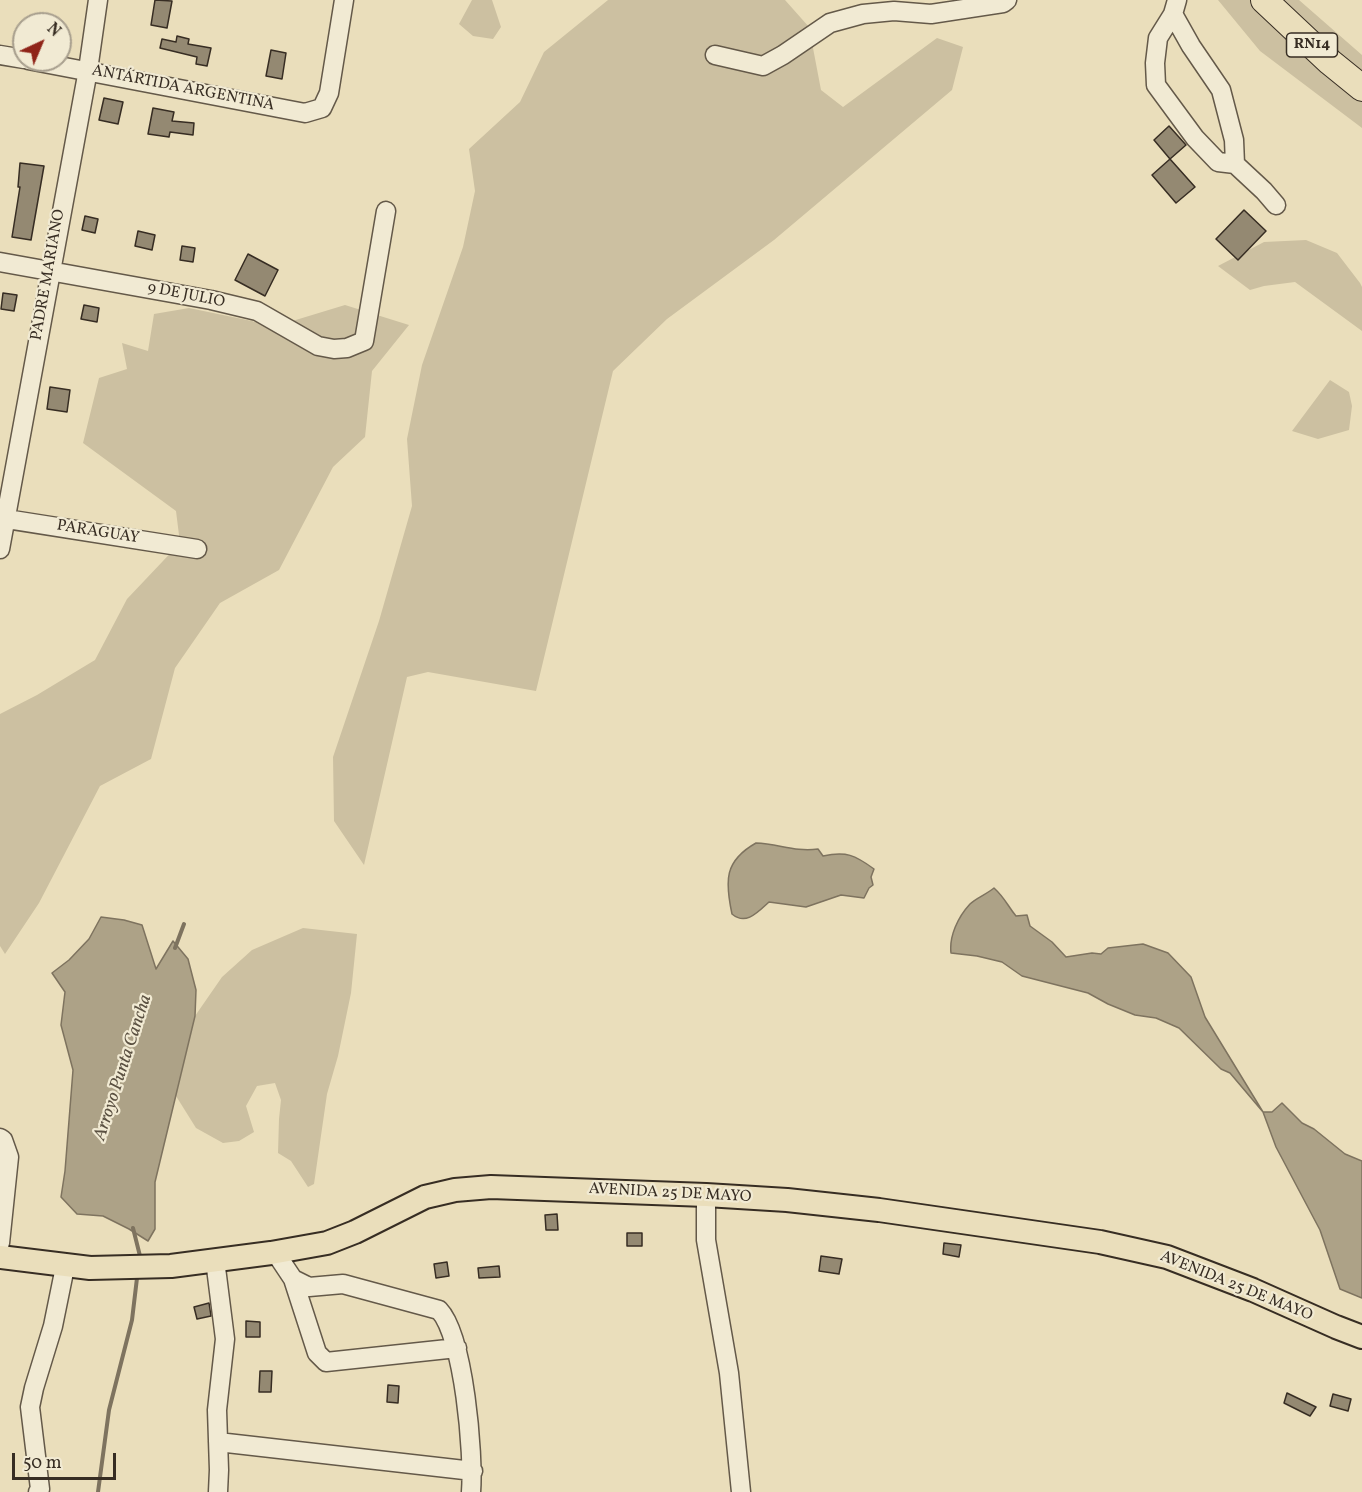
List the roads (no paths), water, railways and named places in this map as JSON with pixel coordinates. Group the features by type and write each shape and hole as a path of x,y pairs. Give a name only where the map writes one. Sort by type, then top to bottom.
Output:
{"highway":[{"name":"RN14","path":"1264,0 1330,62 1362,88"}],"main road":[{"name":"AVENIDA 25 DE MAYO","path":"0,1257 65,1267 90,1268 171,1266 275,1252 327,1243 355,1232 425,1197 455,1190 491,1187 706,1195 787,1200 879,1210 1100,1242 1167,1257 1362,1336"}],"street":[{"name":"PADRE MARIANO","path":"0,549 3,518 88,70 98,0"},
{"name":"ANTÁRTIDA ARGENTINA","path":"72,67 305,113 322,108 329,93 344,0"},
{"path":"715,55 763,66 830,23 863,14 894,11 931,14 1003,3 1007,0"},
{"path":"1175,7 1158,38 1155,63 1156,85 1195,138 1218,162 1235,164 1264,191 1276,206"},
{"path":"1175,7 1191,46 1221,90 1234,140 1235,164"},
{"name":"9 DE JULIO","path":"0,262 211,300 257,311 318,346 334,349 347,348 363,341 386,211"},
{"name":"PARAGUAY","path":"3,518 197,549"},
{"path":"0,1138 3,1140 9,1157 0,1243"},
{"path":"706,1195 706,1240 729,1373 741,1492"},
{"path":"275,1252 293,1279 317,1353 326,1362 457,1348"},
{"path":"215,1260 225,1339 217,1410 218,1492"},
{"path":"38,1492 40,1489 30,1407 53,1326 65,1267"},
{"path":"293,1279 309,1287 343,1284 440,1310 447,1318 460,1360 473,1471 471,1492"},
{"path":"218,1442 473,1471"}],"water":[{"path":"756,843 818,849 823,856 850,855 874,869 871,877 873,885 864,898 841,895 806,907 769,902 752,916 742,919 732,914 728,892 729,873 738,857"},
{"path":"994,888 1016,916 1027,915 1030,926 1052,942 1066,957 1101,954 1108,948 1143,944 1168,953 1191,977 1205,1017 1263,1112 1230,1073 1221,1069 1179,1028 1156,1018 1135,1015 1088,993 1022,976 1002,962 951,953 953,933 962,915 972,902"},
{"path":"101,917 142,925 156,969 173,941 188,959 196,990 195,1016 155,1182 155,1229 148,1241 103,1216 77,1214 61,1197 73,1070 61,1025 65,992 52,973 69,960 89,939"},
{"path":"1282,1103 1302,1123 1314,1129 1345,1154 1362,1161 1362,1298 1340,1289 1320,1230 1276,1147 1263,1112 1272,1112"}],"waterway":[{"name":"Arroyo Punta Cancha","path":"175,948 184,924"},
{"name":"Arroyo Punta Cancha","path":"133,1228 140,1256"},
{"name":"Arroyo Punta Cancha","path":"98,1492 109,1410 132,1320 137,1278"}]}
